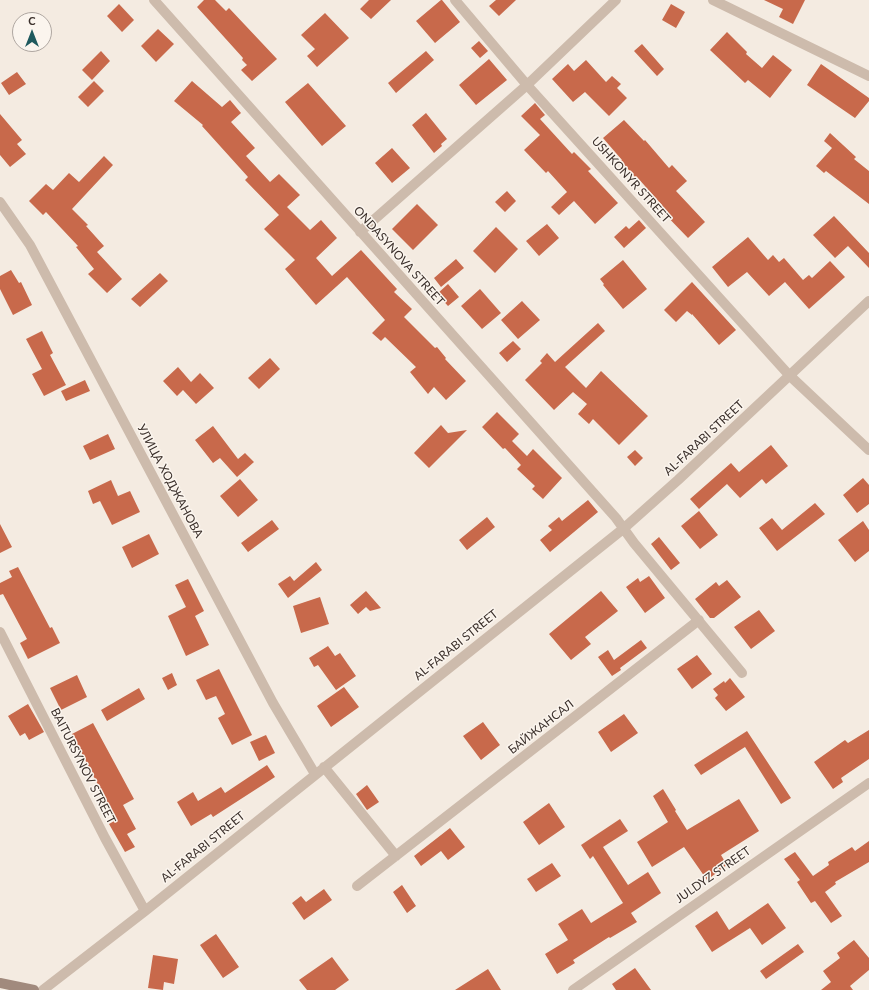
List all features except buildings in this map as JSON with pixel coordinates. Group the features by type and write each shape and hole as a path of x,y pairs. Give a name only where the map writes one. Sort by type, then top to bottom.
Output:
{"main road":[{"path":"0,983 34,990"}],"street":[{"name":"ONDASYNOVA STREET","path":"154,0 605,506 623,529"},
{"name":"USHKONYR STREET","path":"455,0 527,84 789,375 869,450"},
{"path":"360,232 527,84 616,0"},
{"path":"713,0 869,76"},
{"name":"УЛИЦА ХОДЖАНОВА","path":"0,202 30,245 270,696 315,774"},
{"name":"AL-FARABI STREET","path":"43,990 145,911 324,766 623,529 678,480 869,301"},
{"path":"623,529 742,673"},
{"name":"БАЙЖАНСАЛ","path":"357,886 698,620"},
{"name":"BAITURSYNOV STREET","path":"0,632 105,838 145,911"},
{"path":"324,766 396,856"},
{"name":"JULDYZ STREET","path":"573,990 869,783"}]}
